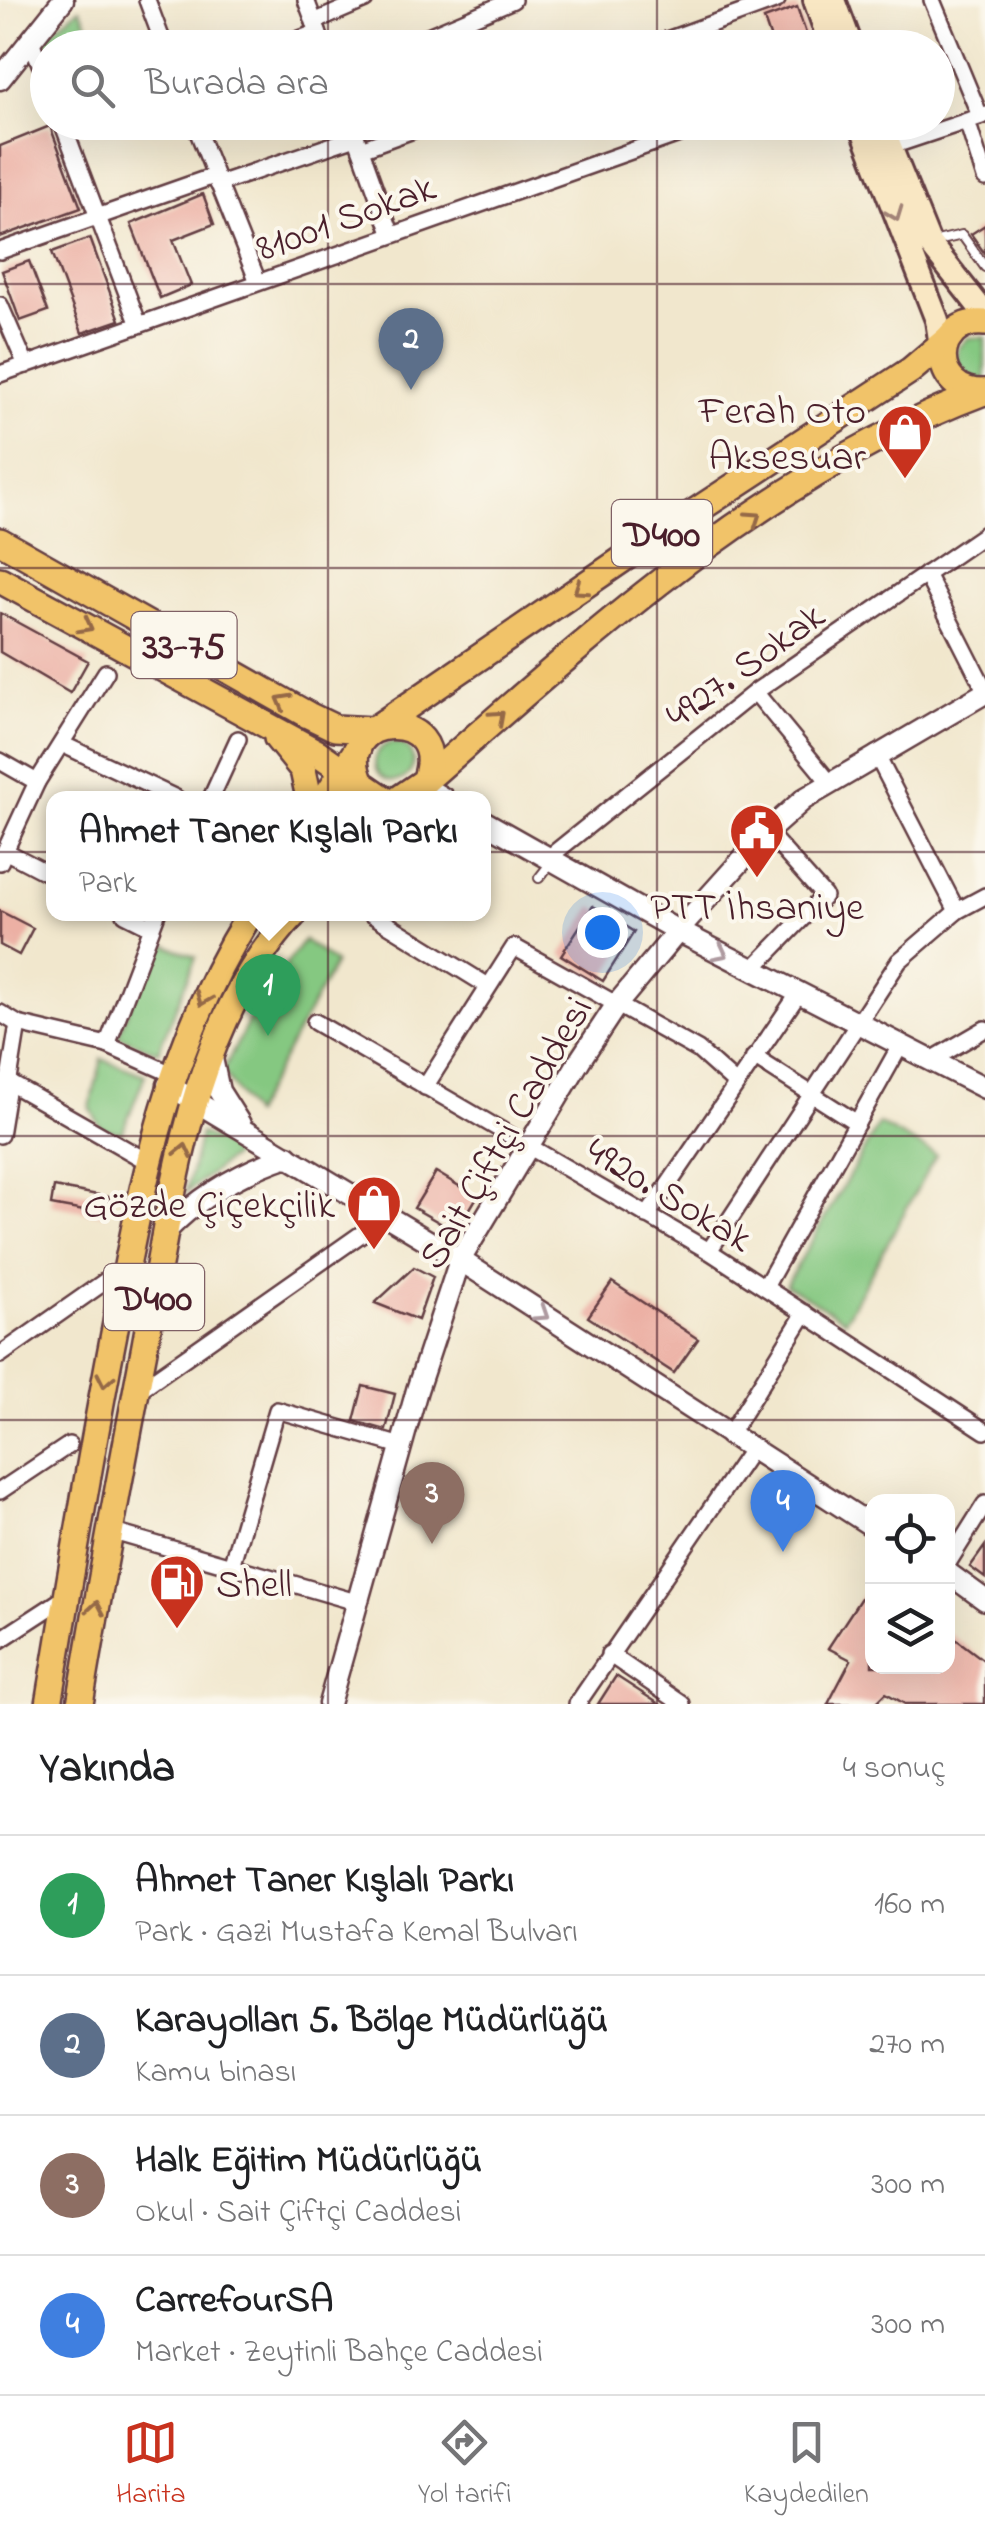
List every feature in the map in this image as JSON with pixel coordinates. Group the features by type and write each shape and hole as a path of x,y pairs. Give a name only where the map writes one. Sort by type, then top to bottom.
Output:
{"main road":[{"path":"815,0 826,30"},
{"path":"834,0 845,30"},
{"path":"867,140 937,320 965,331"},
{"path":"886,140 929,243 962,286 965,331 952,381 980,396"},
{"name":"D400","path":"334,791 352,777 366,739 965,331"},
{"name":"D400","path":"422,791 660,580 896,430 980,396"},
{"name":"33-75","path":"0,542 308,715 366,739"},
{"name":"33-75","path":"0,580 263,723 352,777"},
{"path":"263,723 304,770 308,791"},
{"path":"366,739 397,725 419,736 429,757 420,791"},
{"path":"352,777 373,791"},
{"name":"D400","path":"49,1704 127,1266 170,1080 213,973 246,921"},
{"name":"D400","path":"80,1704 166,1231 196,1100 238,990 272,936 287,921"}],"street":[{"path":"40,30 63,0"},
{"path":"147,0 158,30"},
{"path":"306,0 317,30"},
{"path":"324,30 365,0"},
{"path":"442,30 513,0"},
{"path":"695,30 778,0"},
{"path":"932,0 944,30"},
{"path":"0,79 30,42"},
{"path":"955,60 977,117 985,178"},
{"path":"69,140 139,325"},
{"path":"201,140 258,282"},
{"path":"0,251 343,140"},
{"path":"357,140 392,233"},
{"name":"81001 Sokak","path":"0,374 662,140"},
{"path":"889,147 910,140"},
{"path":"0,305 26,365"},
{"name":"4927. Sokak","path":"551,859 755,692 985,534"},
{"path":"926,574 985,692"},
{"path":"46,873 2,857 37,782 106,672"},
{"path":"755,692 830,783"},
{"name":"Sait Çiftçi Caddesi","path":"329,1704 400,1446 460,1260 616,1004 768,832 830,783 985,692"},
{"path":"214,791 238,739"},
{"path":"62,744 161,791"},
{"path":"876,754 956,911"},
{"path":"0,761 37,782"},
{"path":"491,825 678,931 985,1088"},
{"path":"753,969 824,896 768,832"},
{"path":"709,1252 899,961 956,911 985,896"},
{"path":"107,1045 154,921"},
{"path":"382,921 488,986"},
{"path":"425,1087 514,948 698,1050 736,1083"},
{"path":"647,1216 799,993"},
{"path":"0,1014 18,1024 107,1045 170,1080 196,1100 208,1121 228,1131 245,1130"},
{"name":"4920. Sokak","path":"315,1022 709,1252 985,1431"},
{"path":"0,1134 18,1024"},
{"path":"930,1061 985,1029"},
{"path":"765,1287 900,1046"},
{"path":"754,1057 857,1123"},
{"path":"212,1058 220,1093 245,1130 384,1218 460,1260 865,1522"},
{"path":"8,1082 150,1163"},
{"path":"166,1231 216,1188 288,1156"},
{"path":"136,1392 384,1218"},
{"path":"0,1355 127,1266"},
{"path":"728,1436 804,1313"},
{"path":"231,1566 277,1410 400,1446"},
{"path":"0,1468 6,1487 69,1445"},
{"path":"577,1704 751,1450"},
{"path":"955,1552 985,1504"},
{"path":"110,1531 356,1602"},
{"path":"955,1578 985,1600"},
{"path":"0,1640 66,1597"},
{"path":"609,1654 682,1704"}],"lane":[{"path":"929,243 962,234 985,268 962,286"},
{"path":"539,878 551,859"}],"green space":[{"path":"80,8 90,30 52,30"},
{"path":"985,337 985,379 973,379 957,364 958,349 968,338"},
{"path":"394,743 408,748 413,762 408,776 394,781 380,776 375,762 380,748"},
{"path":"304,940 335,963 252,1115 223,1071 259,1001"},
{"path":"156,941 196,957 158,1052 118,1036"},
{"path":"102,1059 145,1075 122,1133 101,1128 90,1107"},
{"path":"879,1124 936,1155 845,1320 786,1285"},
{"path":"200,1133 238,1152 186,1193"}],"building":[{"path":"797,7 805,30 768,30 764,19"},
{"path":"30,134 30,140 55,140 81,208 0,237 0,146"},
{"path":"203,194 214,224 173,240 191,285 160,298 131,224"},
{"path":"985,225 985,254 971,234"},
{"path":"90,238 120,320 82,333 52,252"},
{"path":"29,261 48,311 20,321 2,271"},
{"path":"0,613 88,661 70,693 0,652"},
{"path":"593,906 634,932 603,981 561,955"},
{"path":"0,911 33,928 19,955 0,945"},
{"path":"436,1172 477,1197 456,1232 414,1208"},
{"path":"54,1187 109,1197 106,1215 51,1205"},
{"path":"414,1267 433,1277 418,1320 375,1303"},
{"path":"612,1282 698,1339 674,1373 588,1317"},
{"path":"363,1386 395,1394 386,1430 354,1421"},
{"path":"985,1546 985,1578 970,1567"},
{"path":"865,1592 865,1674 955,1674 955,1638 985,1661 985,1704 905,1704 886,1693 875,1704 828,1704 851,1660 828,1648"},
{"path":"616,1676 659,1704 598,1704"}],"place":[{"name":"Karayolları 5. Bölge Müdürlüğü","path":"411,390"},
{"name":"Ferah Oto Aksesuar","path":"905,481"},
{"name":"PTT İhsaniye","path":"757,880"},
{"name":"Ahmet Taner Kışlalı Parkı","path":"268,1036"},
{"name":"Gözde Çiçekçilik","path":"374,1252"},
{"name":"Halk Eğitim Müdürlüğü","path":"432,1544"},
{"name":"CarrefourSA","path":"783,1552"},
{"name":"Shell","path":"177,1631"}]}
